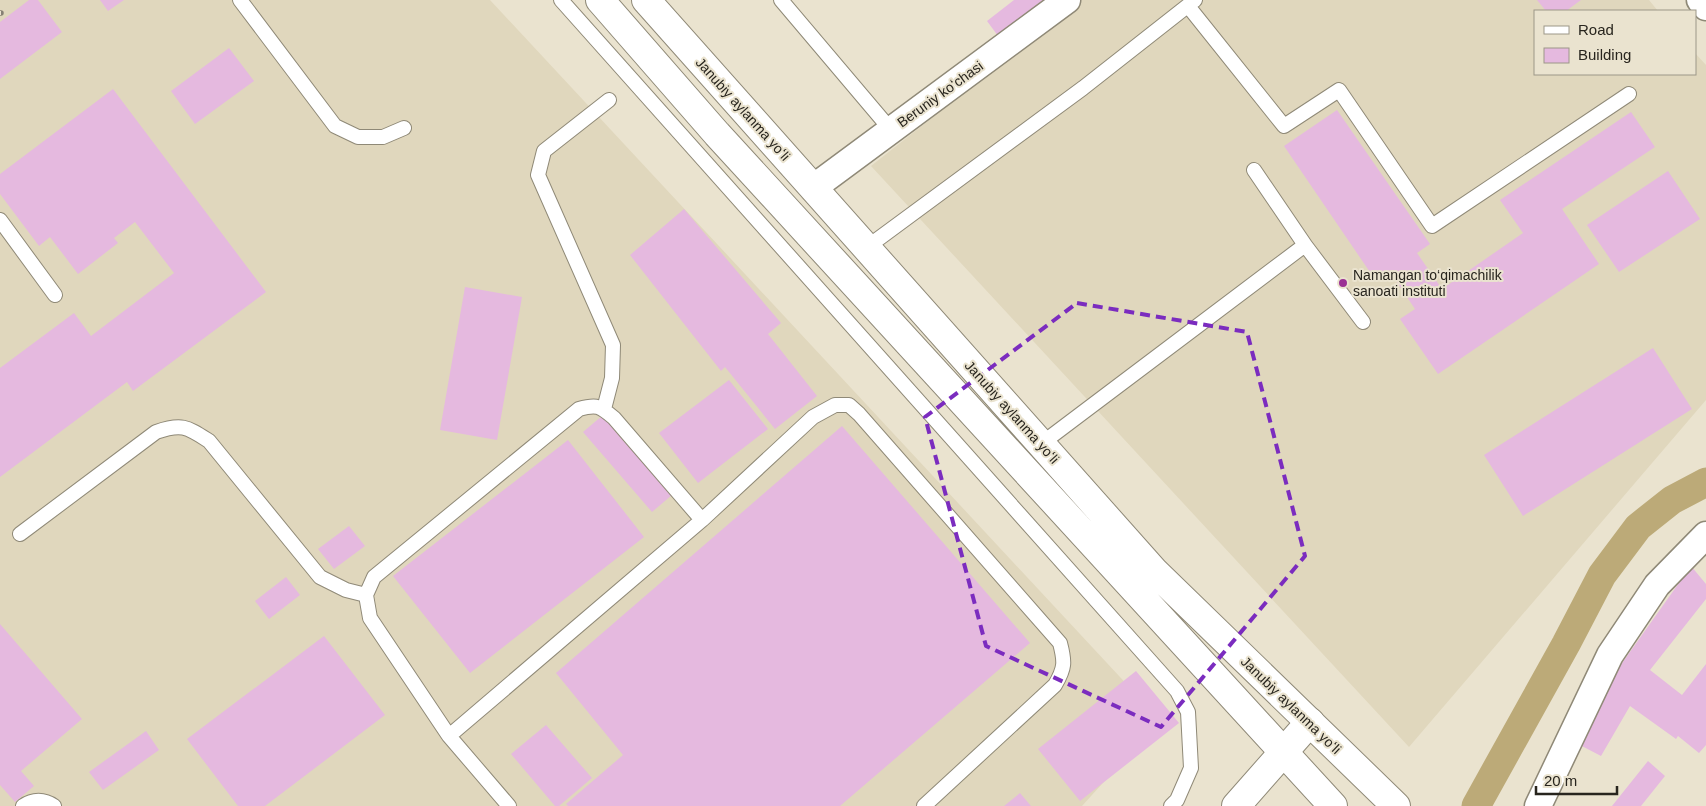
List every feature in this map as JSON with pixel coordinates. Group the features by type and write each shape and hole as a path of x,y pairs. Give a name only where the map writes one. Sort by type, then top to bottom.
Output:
{"main road":[{"name":"Janubiy aylanma yoʻli","path":"600,0 717,134 1334,806"},
{"name":"Janubiy aylanma yoʻli","path":"648,1 1154,571 1396,806"},
{"path":"1236,806 1310,722"}],"street":[{"name":"Beruniy koʻchasi","path":"813,188 1067,0"},
{"path":"1700,0 1706,7"},
{"path":"1538,806 1610,655 1657,585 1705,540"}],"lane":[{"path":"240,0 335,126 358,136 383,136 404,128"},
{"path":"561,0 1177,691 1188,712 1191,768 1177,800 1171,806"},
{"path":"781,0 891,130"},
{"path":"866,248 1083,88 1192,3 1284,126 1339,90 1432,226 1629,94"},
{"path":"604,410 612,378 613,345 538,175 544,152 609,100"},
{"path":"1254,170 1305,245 1364,322"},
{"path":"2,228 55,295"},
{"path":"1041,444 1305,245"},
{"path":"509,806 449,736 370,618 366,595 374,577 579,410 592,405 604,410 614,418 702,520"},
{"path":"449,736 702,520 813,417 834,405 849,405 859,414 1060,643 1065,662 1061,675 1055,685 924,806"},
{"path":"20,534 156,432 172,427 190,429 209,441 320,576 346,590 366,595"},
{"path":"23,806 36,801 45,801 54,806"}],"highlighted area":[{"path":"1077,303 1247,332 1305,556 1161,727 986,646 925,417"}],"shaded area":[{"path":"0,0 490,0 1160,720 1082,806 0,806"},
{"name":"Namangan to‘qimachilik sanoati instituti","path":"1081,0 1649,0 1657,10 1534,10 1534,75 1696,75 1696,54 1706,65 1706,400 1409,747 871,166"}],"building":[{"path":"29,0 38,0 62,32 0,79 0,22"},
{"path":"100,0 124,0 108,11"},
{"path":"1014,0 1054,0 1001,40 987,21"},
{"path":"1537,0 1581,0 1567,10 1545,10"},
{"path":"229,48 254,81 195,124 171,91"},
{"path":"113,89 266,292 133,391 127,382 0,477 0,368 74,313 91,336 174,273 135,222 114,238 118,243 78,274 50,237 39,246 0,194 0,174"},
{"path":"1337,110 1430,244 1417,253 1442,289 1523,233 1500,200 1631,112 1655,147 1562,209 1599,264 1438,374 1400,319 1415,309 1390,272 1376,281 1284,146"},
{"path":"1668,171 1700,219 1619,272 1587,225"},
{"path":"684,209 781,323 768,334 817,396 775,429 725,367 721,371 630,255"},
{"path":"465,287 522,297 497,440 440,430"},
{"path":"1653,348 1692,409 1523,516 1484,455"},
{"path":"729,380 768,429 698,483 659,433"},
{"path":"603,415 672,495 652,512 583,432"},
{"path":"842,426 1030,643 840,806 568,806 566,804 623,755 556,673"},
{"path":"568,440 644,537 470,673 393,576"},
{"path":"349,526 365,546 334,569 318,549"},
{"path":"1691,566 1706,584 1706,599 1650,670 1682,695 1706,664 1706,745 1699,753 1678,736 1676,739 1630,706 1601,756 1578,744 1615,673"},
{"path":"286,577 300,595 269,619 255,601"},
{"path":"0,624 82,719 21,771 34,786 15,802 0,785"},
{"path":"324,636 385,715 265,806 238,806 187,739"},
{"path":"1136,671 1179,723 1080,801 1038,749"},
{"path":"546,725 592,778 559,806 555,806 511,754"},
{"path":"146,731 159,750 103,790 89,772"},
{"path":"1648,761 1665,776 1641,806 1612,806"},
{"path":"1020,793 1031,806 1004,806"}],"waterway":[{"path":"1476,806 1602,575 1638,527 1672,500 1706,482"}],"place":[{"name":"Namangan to‘qimachilik sanoati instituti","path":"1343,283"}]}
